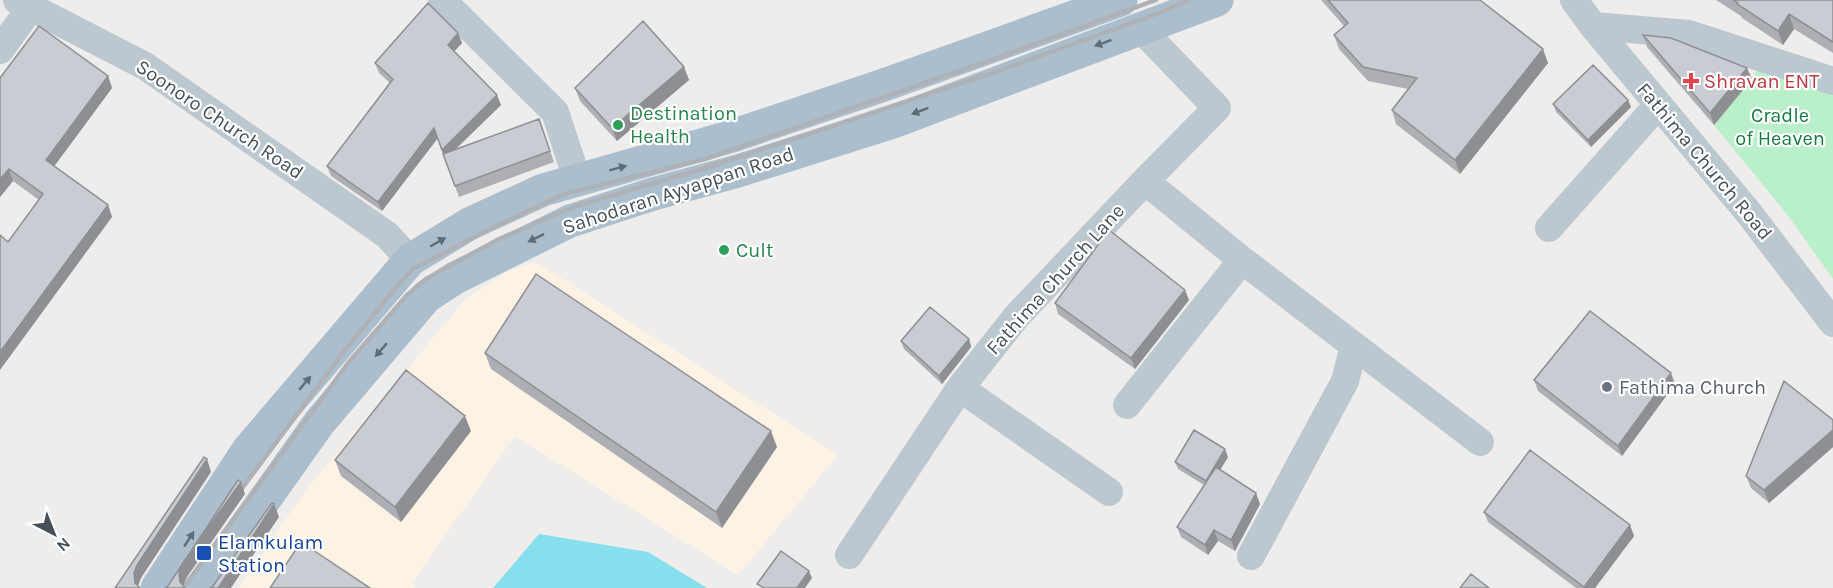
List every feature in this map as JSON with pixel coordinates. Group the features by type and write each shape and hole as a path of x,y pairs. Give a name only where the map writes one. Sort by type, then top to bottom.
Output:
{"main road":[{"name":"Sahodaran Ayyappan Road","path":"157,588 248,450 410,260 469,224 543,190 729,137 892,82 1121,0"},
{"name":"Sahodaran Ayyappan Road","path":"202,588 319,423 426,297 455,278 570,221 893,122 1217,0"}],"street":[{"path":"442,0 555,112 577,180"},
{"name":"Fathima Church Road","path":"1574,0 1593,27 1748,212 1833,323"},
{"path":"0,50 24,4"},
{"name":"Soonoro Church Road","path":"24,4 145,66 387,235 410,260"},
{"path":"1593,27 1689,34 1833,81"},
{"name":"Fathima Church Lane","path":"849,555 960,388 1017,316 1217,108 1141,29"},
{"path":"1549,228 1658,105"},
{"path":"1145,181 1242,260 1480,442"},
{"path":"1127,405 1242,260"},
{"path":"1251,556 1345,381 1354,346"},
{"path":"960,388 1109,492"}],"shaded area":[{"path":"536,262 838,455 738,575 515,436 411,584 415,588 239,588 303,494 464,301 506,272"}],"green space":[{"name":"Cradle of Heaven","path":"1761,66 1833,92 1833,279 1786,213 1714,125"}],"water":[{"path":"539,534 648,552 707,588 493,588"}],"building":[{"path":"1328,0 1480,0 1543,49 1455,160 1392,110 1417,78 1363,67 1334,35 1348,23"},
{"path":"1734,0 1833,0 1833,42 1789,14 1778,31"},
{"path":"428,3 458,33 448,45 497,95 442,150 434,128 378,202 327,166 393,79 375,63"},
{"path":"643,21 684,67 612,128 575,88"},
{"path":"39,26 108,76 46,160 108,205 0,352 0,235 8,242 43,194 9,169 0,179 0,78"},
{"path":"1643,35 1671,38 1747,68 1710,113"},
{"path":"1593,65 1628,100 1588,140 1553,104"},
{"path":"539,119 550,151 455,186 443,154"},
{"path":"1109,230 1185,290 1131,358 1055,303"},
{"path":"536,274 771,431 716,512 485,353"},
{"path":"930,307 969,339 939,376 901,341"},
{"name":"Fathima Church","path":"1590,311 1671,373 1618,446 1534,380"},
{"path":"406,370 465,416 395,507 335,460"},
{"path":"1784,381 1833,420 1833,430 1764,490 1746,476"},
{"path":"1194,430 1225,449 1206,481 1175,462"},
{"path":"1530,450 1630,525 1584,587 1484,512"},
{"path":"204,457 207,459 137,565 134,573 135,583 140,588 115,588"},
{"path":"1216,467 1256,493 1231,540 1214,530 1205,545 1177,527"},
{"path":"238,480 241,482 188,555"},
{"path":"272,503 274,504 218,588 210,588 213,586"},
{"path":"301,542 370,588 270,588"},
{"path":"781,551 809,571 797,588 764,588 757,584"},
{"path":"181,566 180,582 185,588 165,588 168,586"},
{"path":"1471,574 1489,588 1460,588"}],"railway":[{"path":"234,499 342,354 413,269 564,194 705,159 1156,0"},
{"path":"183,588 348,363 407,295 426,279 499,239 576,206 709,167 998,71 1162,12 1188,0"}],"place":[{"name":"Shravan ENT","path":"1691,81"},
{"name":"Destination Health","path":"618,125"},
{"name":"Cult","path":"724,250"},
{"name":"Fathima Church","path":"1607,387"},
{"name":"Elamkulam Station","path":"204,553"}]}
